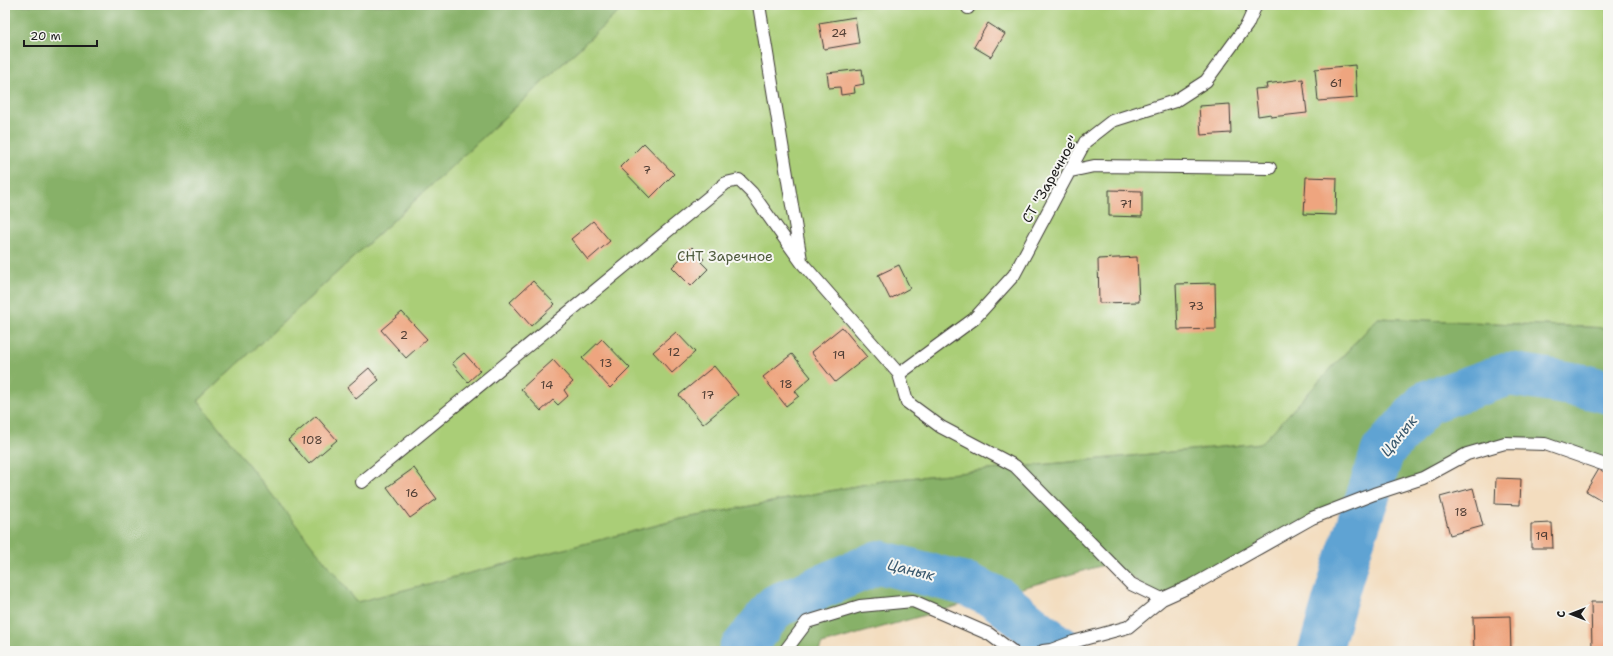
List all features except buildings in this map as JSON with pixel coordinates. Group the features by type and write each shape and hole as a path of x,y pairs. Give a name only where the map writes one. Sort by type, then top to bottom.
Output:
{"lane":[{"path":"758,5 802,263"},
{"name":"СТ \"Заречное\"","path":"899,374 974,319 1014,274 1071,171 1085,142 1112,121 1175,100 1206,81 1247,25 1256,5"},
{"path":"1071,171 1094,166 1270,168"},
{"path":"362,482 726,183 739,180 752,193 802,263 899,374 907,402 941,427 1015,466 1131,584 1162,599"},
{"path":"1047,651 1073,642 1128,627 1162,599 1193,585 1312,518 1374,494 1423,478 1467,454 1505,443 1545,444 1608,466"},
{"path":"785,651 807,622 860,606 913,601 989,634 1012,651"}],"green space":[{"path":"5,5 626,5 198,401 357,602 681,519 888,480 1262,443 1378,318 1608,328 1608,466 1545,444 1505,443 1312,518 1162,599 1111,563 822,644 819,651 5,651"},
{"name":"СНТ Заречное","path":"626,5 1608,5 1608,328 1378,318 1262,443 888,480 681,519 357,603 198,401"}],"waterway":[{"name":"Цанык","path":"1320,651 1347,558 1383,451 1427,402 1509,374 1584,386 1608,392"},
{"name":"Цанык","path":"740,651 776,606 879,562 966,584 997,598 1053,643 1066,651"}]}
